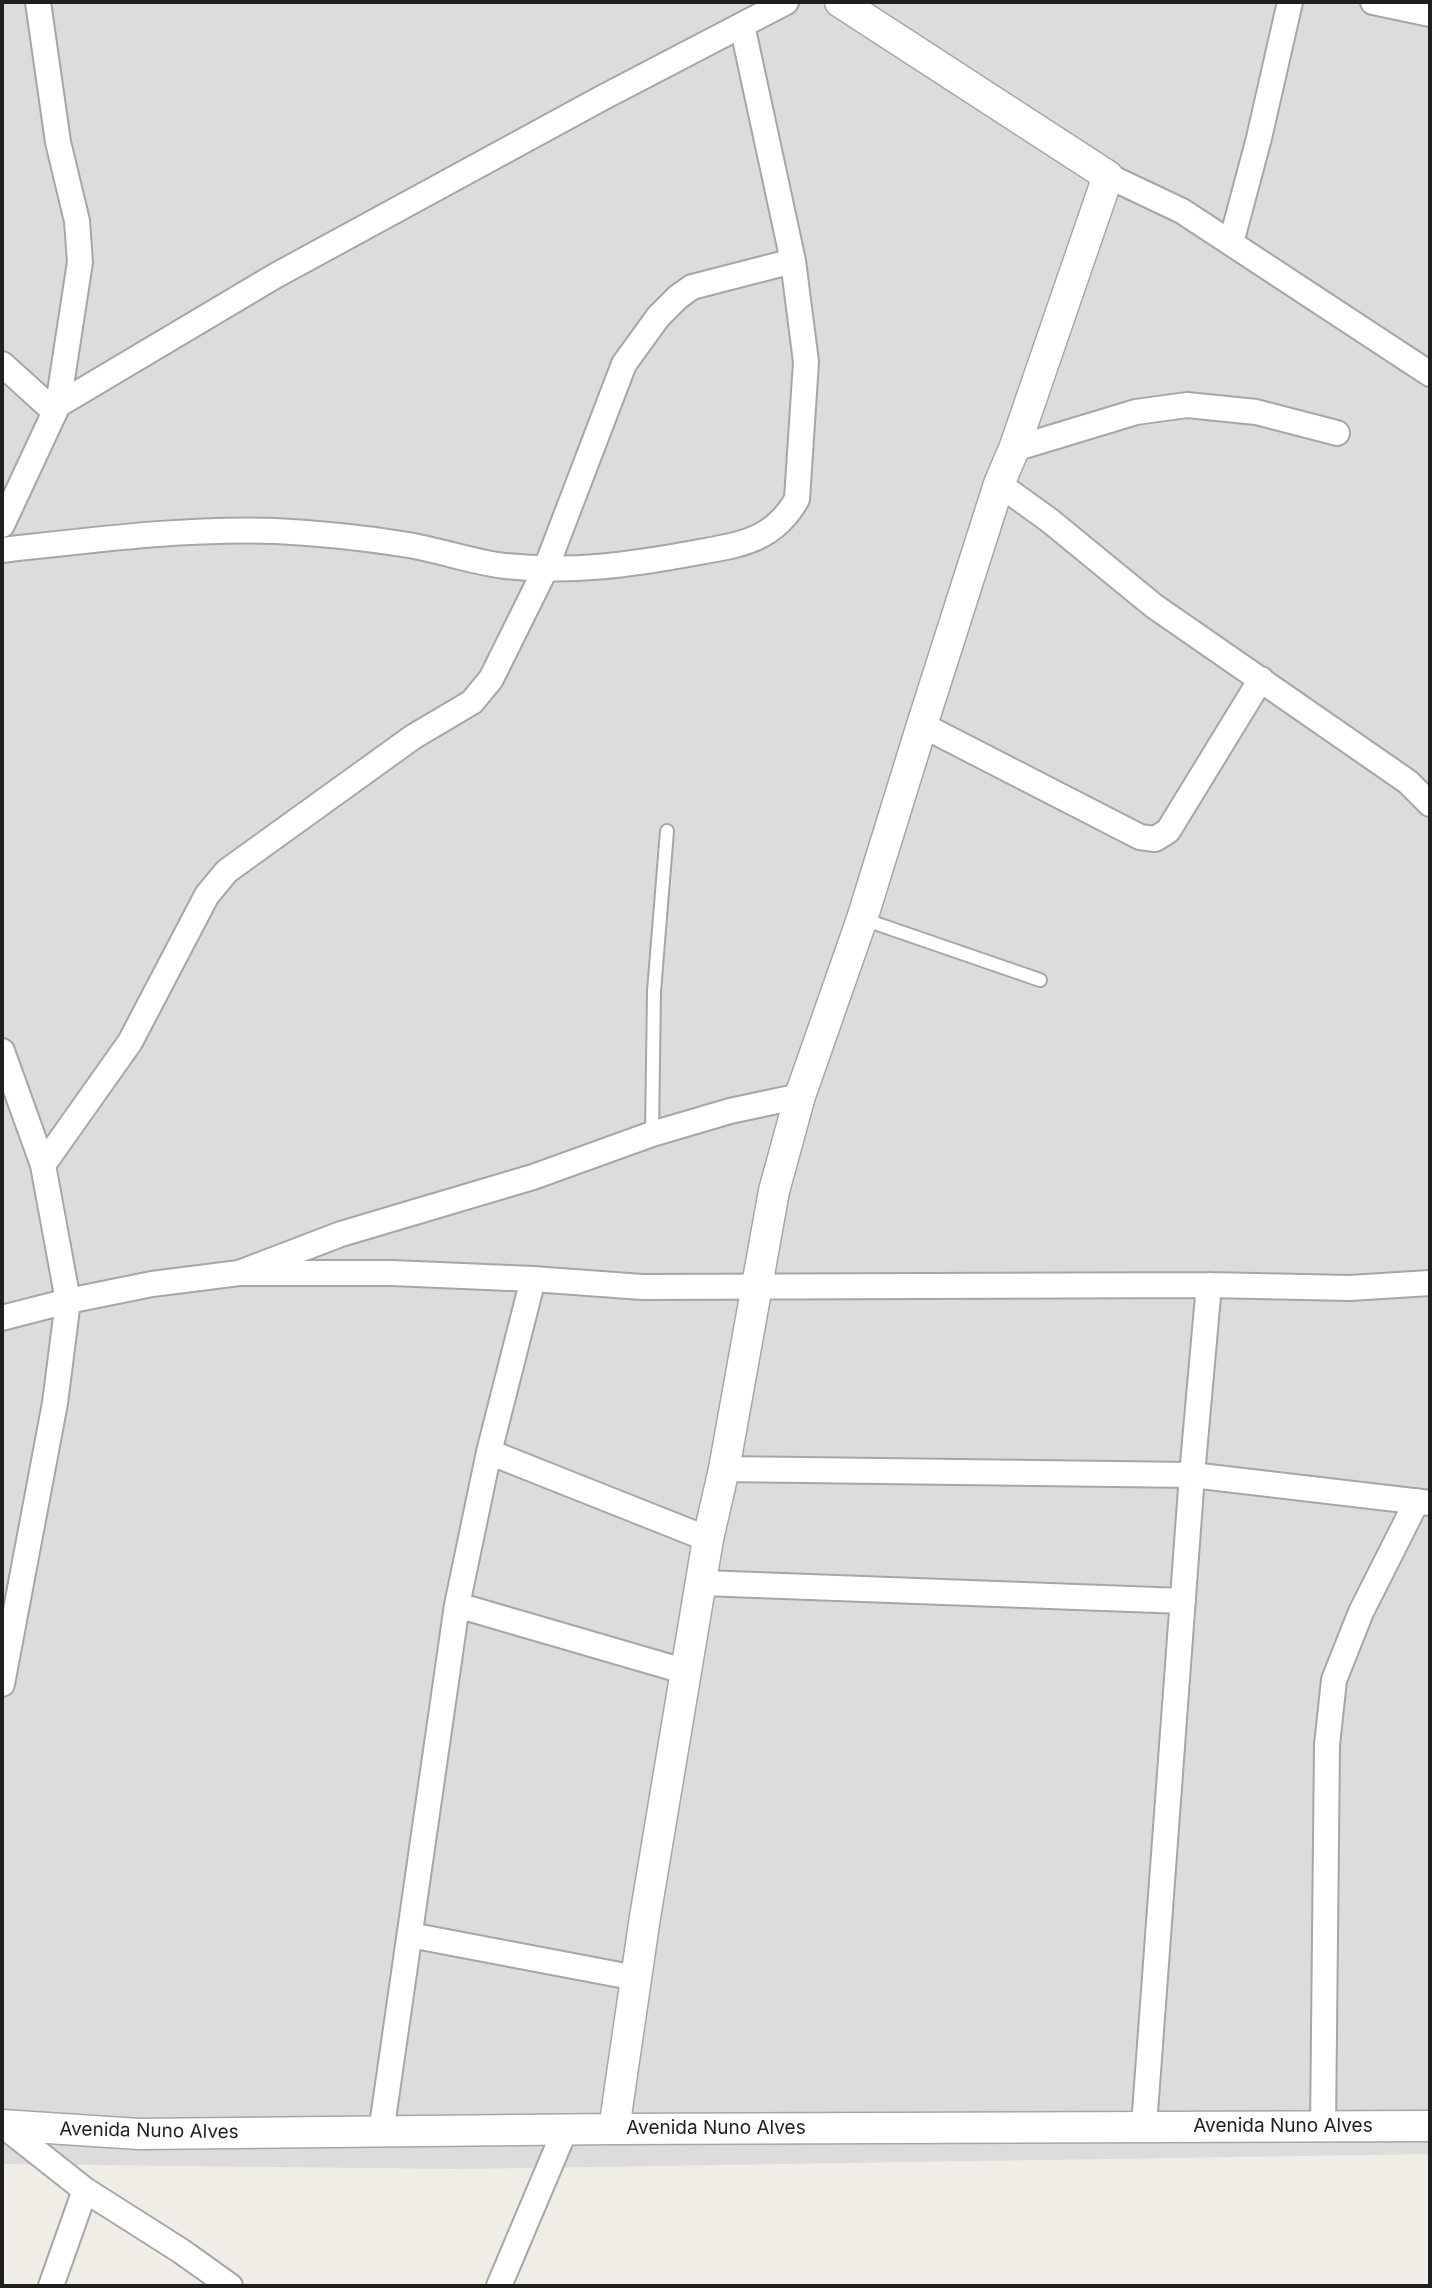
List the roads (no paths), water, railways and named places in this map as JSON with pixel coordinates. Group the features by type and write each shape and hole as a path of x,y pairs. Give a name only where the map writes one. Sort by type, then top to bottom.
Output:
{"street":[{"path":"2,525 56,409 80,262 77,221 58,142 38,2"},
{"path":"56,409 275,276 602,98 786,2"},
{"path":"1231,243 1259,138 1290,2"},
{"path":"1373,2 1430,13"},
{"path":"845,3 1108,176 1182,211 1430,374"},
{"path":"2,550 140,534 278,531 402,544 503,566 576,570 646,562 741,545 769,531 787,517 797,499 806,362 793,261 742,25"},
{"path":"614,2129 708,1539 724,1469 774,1191 800,1096 862,919 999,484 1014,449 1108,176"},
{"path":"43,1165 130,1041 207,895 227,872 413,737 472,702 491,679 506,654 546,568 624,364 658,317 678,296 692,287 793,261"},
{"path":"2,364 56,409"},
{"path":"1014,449 1136,412 1187,405 1256,412 1337,433"},
{"path":"999,484 1049,520 1154,606 1408,782 1430,804"},
{"path":"922,725 1140,837 1155,839 1168,831 1261,679"},
{"path":"2,1051 43,1165 68,1301 55,1403 2,1685"},
{"path":"239,1273 341,1234 533,1177 652,1133 730,1111 800,1096"},
{"path":"2,1318 152,1283 239,1273 393,1273 642,1287 1209,1285 1350,1288 1430,1283"},
{"path":"381,2133 457,1605 489,1452 533,1279"},
{"path":"1144,2126 1192,1475 1209,1285"},
{"path":"489,1452 708,1539"},
{"path":"724,1469 1192,1475 1424,1502 1361,1612 1334,1680 1327,1745 1323,2127"},
{"path":"702,1583 1183,1601"},
{"path":"457,1605 687,1672"},
{"path":"410,1935 636,1978"},
{"path":"3,2125 85,2190 181,2251 230,2286"},
{"name":"Avenida Nuno Alves","path":"3,2125 139,2134 1430,2126"},
{"path":"503,2286 565,2130"},
{"path":"51,2286 85,2190"}],"lane":[{"path":"652,1133 654,991 667,831"},
{"path":"862,919 1040,980"}]}
